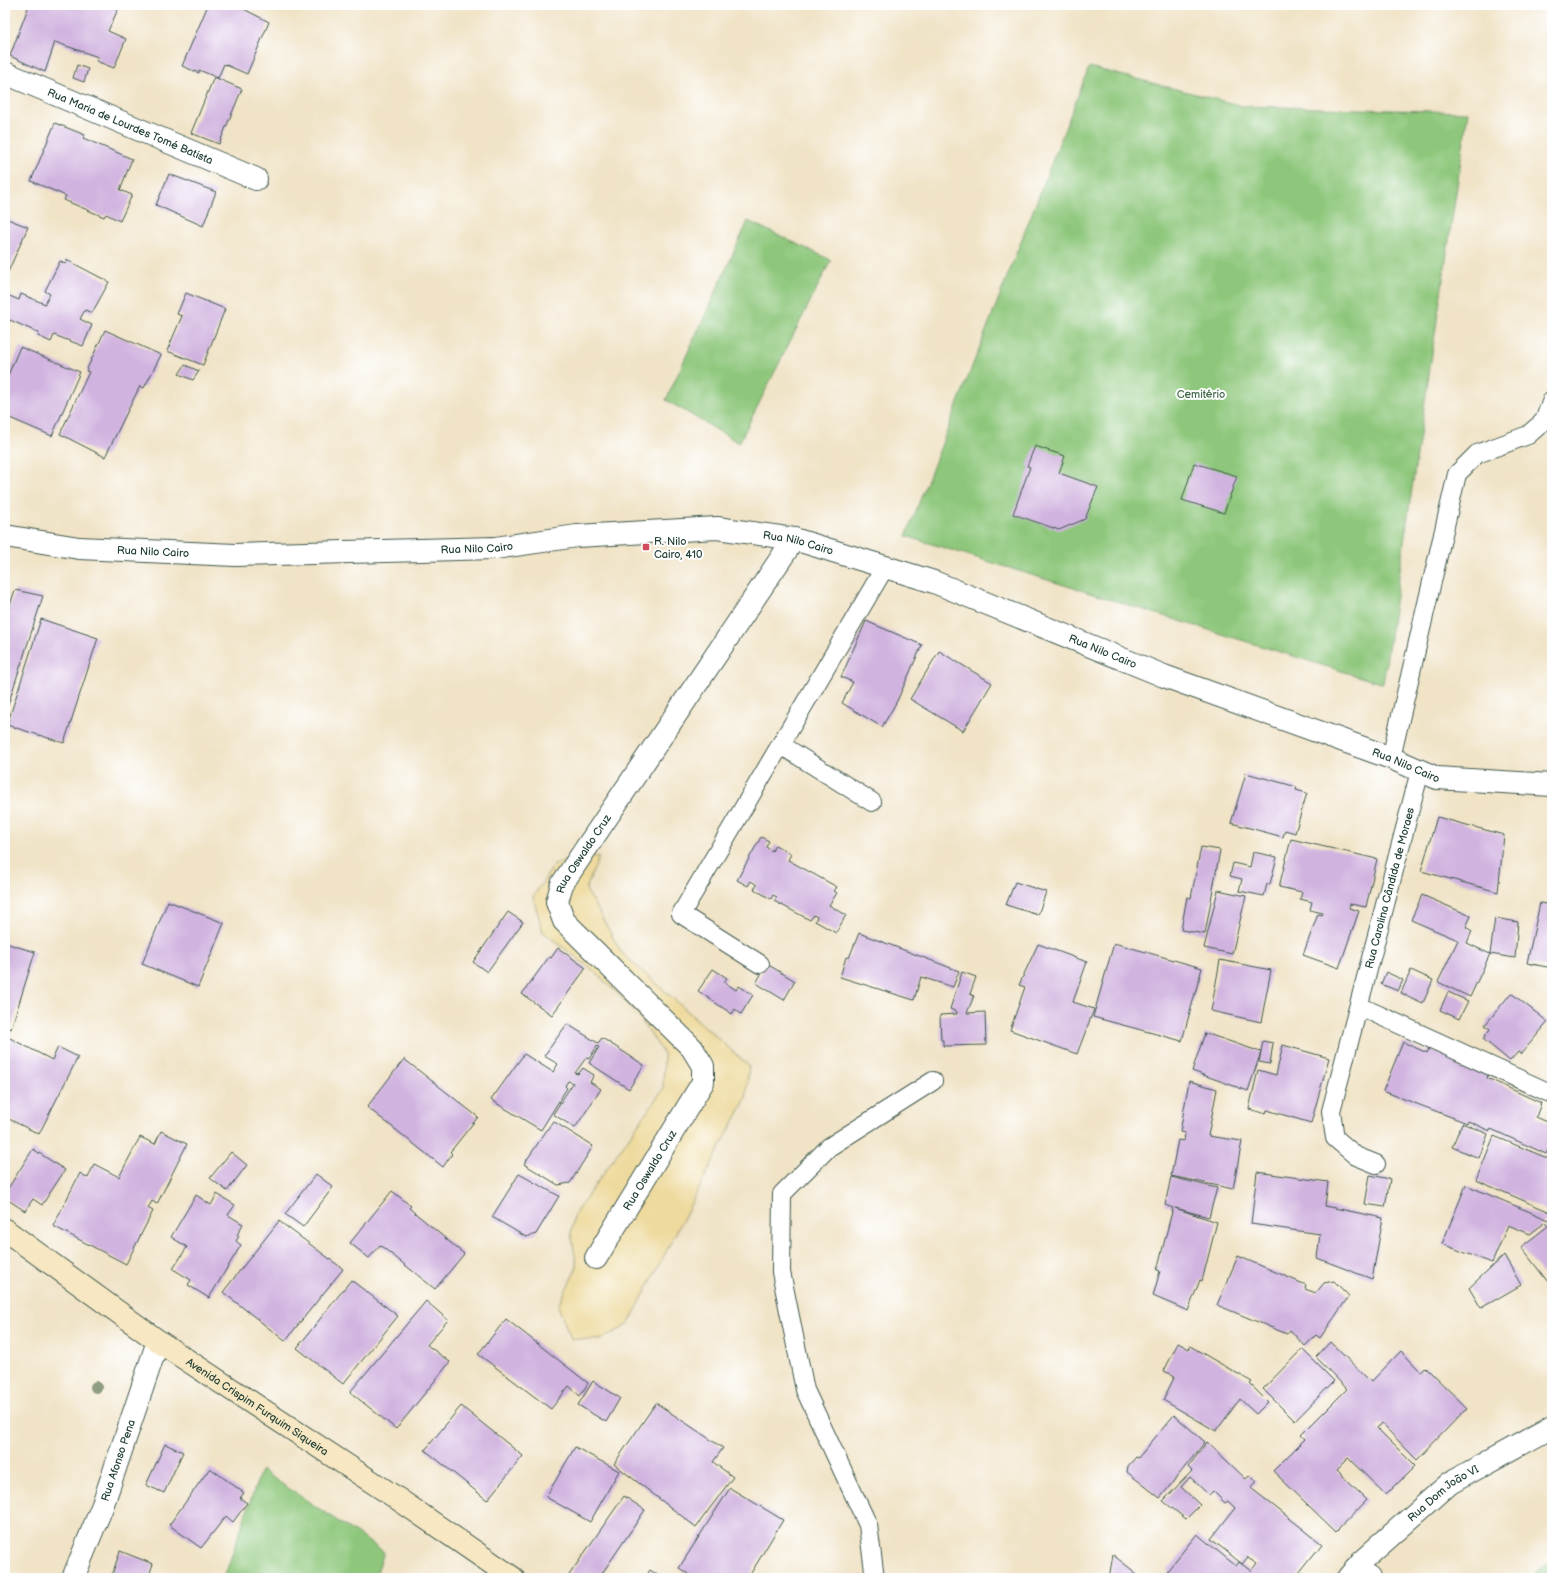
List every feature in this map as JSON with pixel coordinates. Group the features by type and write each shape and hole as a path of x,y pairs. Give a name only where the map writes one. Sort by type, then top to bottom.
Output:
{"main road":[{"name":"Avenida Crispim Furquim Siqueira","path":"5,1230 158,1341 398,1499 513,1578"}],"street":[{"name":"Rua Maria de Lourdes Tomé Batista","path":"5,73 256,179"},
{"name":"Rua Nilo Cairo","path":"5,536 79,548 235,555 495,548 577,536 717,528 794,539 934,582 1164,676 1392,758 1437,778 1552,786"},
{"name":"Rua Oswaldo Cruz","path":"596,1258 703,1082 703,1066 692,1048 564,921 557,902 562,884 794,539"},
{"name":"Rua Afonso Pena","path":"73,1578 102,1507 158,1341"},
{"name":"Rua Dom João VI","path":"1357,1575 1450,1483 1552,1427"}],"lane":[{"path":"1392,758 1457,474 1477,454 1528,435 1544,421 1552,400"},
{"path":"760,964 681,914 885,567"},
{"path":"781,744 872,802"},
{"name":"Rua Carolina Cândida de Moraes","path":"1376,1164 1356,1156 1335,1138 1331,1112 1420,770"},
{"path":"1359,1006 1552,1094"},
{"path":"875,1578 868,1525 804,1390 781,1272 782,1194 829,1147 933,1081"}],"green space":[{"name":"Cemitério","path":"1089,67 1243,106 1468,112 1383,684 906,536"},
{"path":"748,221 831,260 739,443 666,400"},
{"path":"261,1470 384,1552 375,1578 224,1578"},
{"path":"1552,1558 1552,1578 1531,1578"}],"sand":[{"path":"582,855 599,857 586,889 621,952 749,1066 746,1098 628,1325 600,1340 571,1339 558,1306 577,1267 571,1233 574,1215 663,1089 664,1054 635,1011 594,971 543,932 533,897 554,865"}],"building":[{"path":"29,5 120,5 108,31 126,39 114,68 96,61 98,57 55,42 45,72 10,56"},
{"path":"208,5 236,5 269,22 247,74 224,64 218,78 199,70 199,73 182,66"},
{"path":"77,65 88,69 84,82 73,78"},
{"path":"214,77 242,89 219,144 191,133"},
{"path":"55,123 85,135 83,138 132,159 120,190 132,195 120,221 106,214 104,217 64,200 66,196 31,181"},
{"path":"169,174 216,192 203,226 156,205"},
{"path":"5,218 28,227 8,272 5,271"},
{"path":"67,260 109,282 92,313 85,310 80,319 92,325 83,346 54,335 51,342 38,336 39,333 10,320 5,332 5,294 19,300 21,294 45,304 50,294 45,291 60,261 65,264"},
{"path":"186,293 225,309 203,365 167,351 182,316 177,314"},
{"path":"105,330 161,355 144,388 140,386 105,457 60,434 89,372 86,371"},
{"path":"20,347 80,372 52,436 5,416 5,382"},
{"path":"185,365 199,371 193,380 179,374"},
{"path":"1035,446 1065,456 1059,473 1098,487 1085,519 1059,530 1013,514 1030,467 1027,466"},
{"path":"1194,463 1237,476 1224,513 1182,500"},
{"path":"15,590 43,596 5,714 5,620"},
{"path":"41,619 98,638 64,743 7,725"},
{"path":"866,621 922,645 897,701 882,727 842,703 853,682 841,677"},
{"path":"939,651 992,683 963,731 910,699"},
{"path":"1246,773 1297,787 1296,790 1307,793 1295,833 1285,830 1283,837 1231,823"},
{"path":"1437,817 1504,835 1498,892 1421,871"},
{"path":"761,837 769,841 766,847 772,851 775,845 791,854 788,860 837,887 834,891 837,893 829,905 846,915 836,933 815,921 817,917 814,915 810,920 774,901 777,897 773,895 771,899 754,889 757,885 751,881 748,886 737,880"},
{"path":"1291,839 1377,859 1366,907 1350,904 1349,908 1359,911 1339,968 1303,955 1318,914 1322,915 1323,913 1310,910 1312,902 1300,899 1302,892 1279,887"},
{"path":"1201,847 1220,850 1205,934 1181,930 1187,897 1191,898"},
{"path":"1253,852 1277,857 1270,884 1267,884 1264,896 1239,891 1242,879 1230,876 1233,863 1250,867"},
{"path":"1015,882 1046,892 1038,915 1006,905"},
{"path":"1218,890 1246,896 1232,954 1204,948"},
{"path":"1422,895 1471,916 1466,927 1472,931 1467,943 1490,954 1470,997 1438,982 1458,940 1411,920"},
{"path":"168,901 224,923 198,987 142,964"},
{"path":"1540,903 1552,905 1552,968 1527,963"},
{"path":"508,912 523,922 487,972 473,962"},
{"path":"1495,918 1518,922 1515,958 1490,954"},
{"path":"859,933 959,971 953,987 921,977 914,1000 840,977 846,957 849,958"},
{"path":"5,943 35,952 11,1029 5,1027"},
{"path":"1114,943 1202,968 1182,1041 1093,1017"},
{"path":"1038,944 1087,962 1073,1002 1094,1009 1077,1054 1010,1030 1025,987 1019,985"},
{"path":"558,948 586,968 552,1015 522,994 549,957 551,958"},
{"path":"1220,960 1271,970 1261,1022 1211,1011"},
{"path":"767,964 795,981 784,1000 756,983"},
{"path":"713,969 727,978 724,982 736,990 739,986 753,995 741,1014 735,1009 732,1014 698,991"},
{"path":"1411,970 1433,980 1423,1003 1401,993"},
{"path":"962,972 976,977 970,994 974,996 967,1013 985,1012 986,1045 943,1046 943,1040 941,1040 940,1015 957,1014 957,1012 950,1009"},
{"path":"1386,972 1403,980 1398,991 1381,984"},
{"path":"1448,992 1468,1001 1459,1019 1440,1010"},
{"path":"1511,993 1548,1022 1521,1054 1518,1052 1510,1061 1483,1039 1490,1029 1485,1025"},
{"path":"567,1024 598,1043 602,1038 644,1065 629,1089 589,1063 599,1047 597,1046 589,1059 586,1058 575,1073 578,1074 583,1068 594,1075 590,1082 601,1089 575,1128 553,1114 573,1083 568,1081 565,1086 567,1088 541,1130 491,1100 524,1054 553,1072 558,1064 544,1056"},
{"path":"1205,1033 1261,1052 1248,1091 1192,1071"},
{"path":"6,1036 52,1060 58,1047 78,1057 39,1134 5,1117"},
{"path":"1263,1041 1273,1043 1270,1064 1259,1062"},
{"path":"1403,1042 1427,1053 1429,1048 1489,1073 1487,1078 1541,1103 1536,1117 1552,1124 1552,1141 1546,1154 1491,1129 1490,1131 1468,1121 1467,1123 1383,1091"},
{"path":"1283,1045 1329,1058 1311,1123 1267,1110 1266,1114 1249,1109 1258,1070 1276,1075"},
{"path":"404,1059 478,1117 450,1152 452,1154 443,1167 367,1107"},
{"path":"1189,1081 1217,1089 1208,1136 1242,1141 1233,1189 1171,1176 1178,1140 1184,1141 1185,1133 1180,1132"},
{"path":"553,1121 593,1146 570,1183 558,1185 524,1164"},
{"path":"1462,1123 1488,1134 1479,1158 1452,1147"},
{"path":"161,1131 187,1144 157,1204 152,1201 148,1208 153,1211 126,1264 53,1226 80,1173 88,1178 94,1164 119,1177 140,1137 155,1144"},
{"path":"1494,1136 1552,1160 1552,1208 1550,1212 1476,1180"},
{"path":"33,1149 65,1170 42,1205 33,1199 25,1211 5,1198 5,1193"},
{"path":"231,1152 247,1165 227,1191 210,1178"},
{"path":"1257,1172 1328,1182 1325,1206 1383,1218 1372,1279 1317,1258 1320,1234 1251,1224"},
{"path":"316,1174 333,1187 303,1227 285,1214"},
{"path":"519,1174 559,1196 536,1234 526,1237 492,1217"},
{"path":"1370,1175 1390,1179 1385,1207 1365,1204"},
{"path":"1171,1177 1217,1188 1209,1217 1175,1208 1217,1222 1202,1281 1200,1280 1188,1311 1153,1296 1160,1271 1157,1270 1173,1208 1165,1205"},
{"path":"1466,1185 1549,1220 1552,1217 1552,1279 1548,1282 1521,1247 1548,1226 1546,1222 1530,1234 1508,1225 1492,1263 1442,1244"},
{"path":"392,1191 411,1206 409,1208 464,1254 435,1289 380,1245 369,1258 350,1243"},
{"path":"217,1194 235,1205 228,1215 243,1224 237,1235 239,1236 236,1241 241,1245 209,1298 188,1285 191,1280 173,1269 187,1247 171,1237 196,1195 211,1205"},
{"path":"279,1221 343,1269 285,1341 223,1292"},
{"path":"1504,1255 1521,1285 1481,1308 1469,1288"},
{"path":"1238,1256 1306,1285 1305,1289 1316,1293 1324,1283 1334,1281 1349,1296 1320,1338 1316,1335 1305,1346 1290,1330 1287,1334 1217,1305"},
{"path":"351,1280 398,1316 343,1384 297,1348"},
{"path":"426,1301 448,1320 427,1345 450,1362 396,1429 350,1392"},
{"path":"506,1319 588,1383 580,1396 569,1386 551,1409 478,1354"},
{"path":"1330,1342 1371,1382 1401,1351 1421,1372 1425,1367 1467,1408 1417,1460 1381,1423 1377,1428 1415,1466 1386,1495 1348,1458 1336,1470 1367,1500 1336,1532 1273,1471 1305,1439 1301,1435 1347,1389 1316,1357"},
{"path":"1178,1343 1189,1349 1190,1346 1252,1382 1250,1384 1268,1402 1256,1414 1240,1399 1216,1431 1163,1400 1175,1376 1164,1371"},
{"path":"1302,1349 1334,1381 1295,1421 1263,1389"},
{"path":"593,1381 620,1398 606,1422 578,1405"},
{"path":"656,1403 723,1448 713,1462 733,1477 696,1527 614,1464"},
{"path":"461,1406 523,1456 487,1500 425,1450"},
{"path":"1174,1415 1205,1442 1160,1498 1127,1472 1128,1466 1136,1457 1138,1458"},
{"path":"1207,1442 1246,1479 1250,1475 1257,1481 1251,1488 1322,1544 1295,1578 1175,1578 1167,1571 1197,1534 1236,1566 1239,1562 1251,1571 1257,1563 1248,1557 1242,1564 1211,1539 1235,1508 1228,1501 1225,1503 1213,1491 1209,1495 1190,1477 1181,1487 1200,1505 1186,1519 1163,1501 1192,1471 1188,1467"},
{"path":"165,1444 183,1452 164,1493 146,1485"},
{"path":"575,1447 619,1471 590,1522 546,1497"},
{"path":"210,1468 244,1493 240,1498 247,1503 233,1522 226,1516 201,1548 169,1525"},
{"path":"730,1488 783,1520 748,1578 694,1578 679,1568"},
{"path":"624,1496 645,1510 599,1578 567,1578"},
{"path":"120,1551 153,1564 148,1578 111,1578"},
{"path":"1113,1555 1136,1573 1135,1578 1109,1578"},
{"path":"650,1570 662,1578 645,1578"}],"place":[{"name":"R. Nilo Cairo, 410","path":"646,547"}]}
